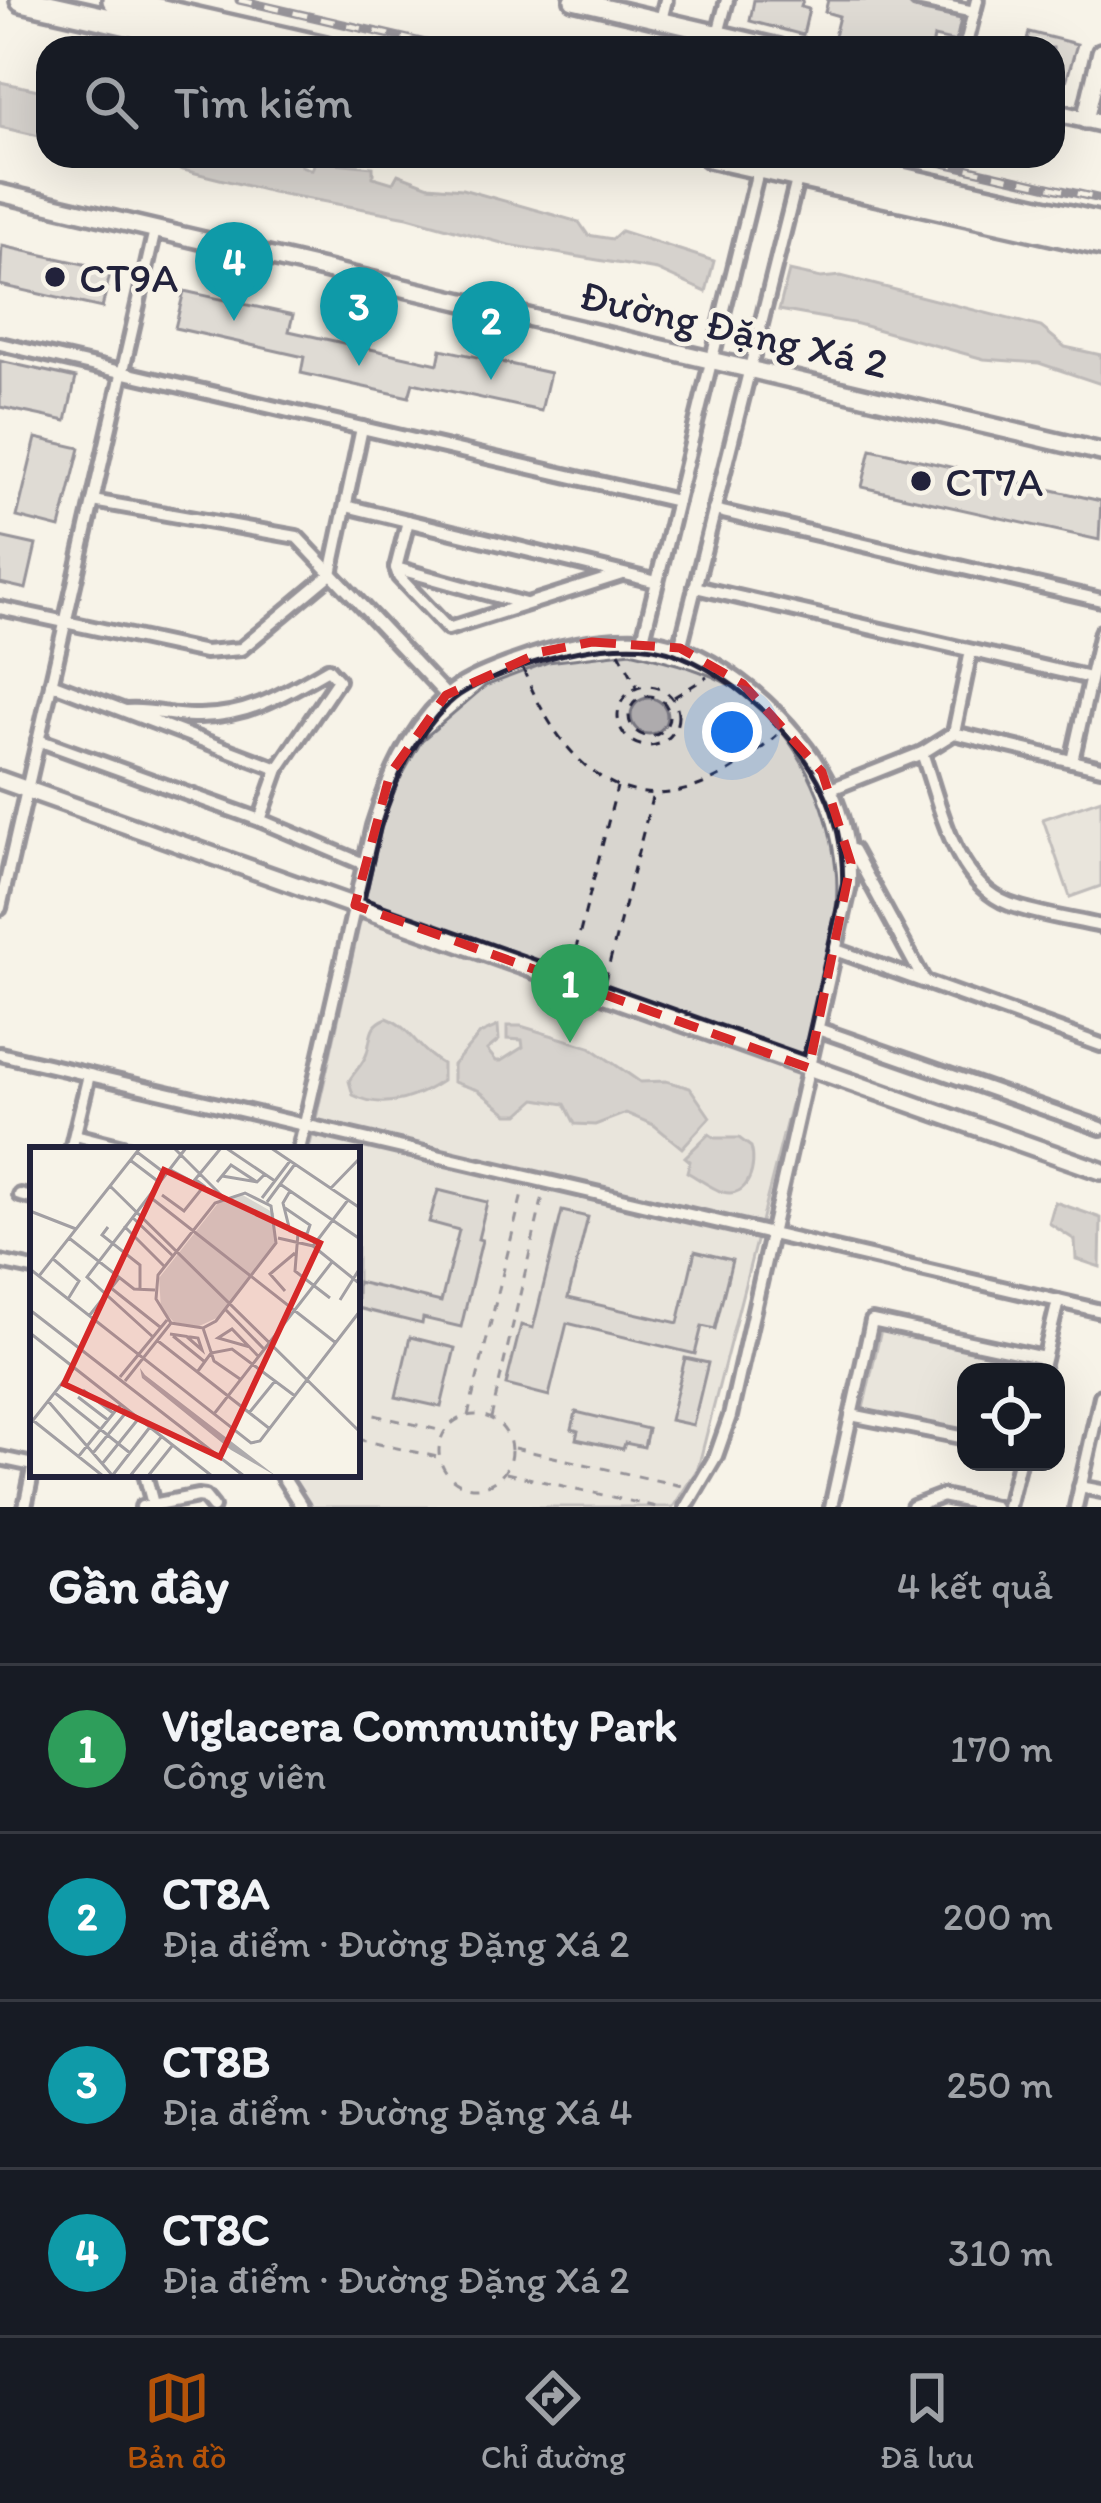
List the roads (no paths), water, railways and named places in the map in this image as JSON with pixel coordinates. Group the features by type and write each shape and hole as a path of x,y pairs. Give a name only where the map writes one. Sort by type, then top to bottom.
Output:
{"highway":[{"path":"22,0 181,36"},
{"path":"114,0 272,36"},
{"path":"819,168 1101,244"},
{"path":"825,168 1101,224"}],"street":[{"path":"576,0 727,36"},
{"path":"661,20 666,0"},
{"path":"718,34 727,0"},
{"path":"916,0 976,6 968,36"},
{"path":"1093,121 1101,52"},
{"path":"643,639 759,168"},
{"path":"680,648 799,168"},
{"name":"Đường Đặng Xá 2","path":"0,194 1101,452"},
{"path":"0,908 155,230"},
{"path":"0,344 677,501"},
{"path":"0,608 205,652 225,652 256,640 332,574 362,428"},
{"path":"93,501 297,537 446,695"},
{"path":"346,506 657,582"},
{"path":"714,510 1101,600"},
{"path":"408,521 399,577 448,629 622,574"},
{"path":"397,568 525,604"},
{"path":"695,587 1090,678"},
{"path":"1072,761 1101,632"},
{"path":"300,1147 364,864 390,774 414,733 446,695 541,652 643,639 680,648 742,684 788,726 831,789 846,836 925,982"},
{"path":"954,733 971,651"},
{"path":"126,711 228,716 267,704 328,669 338,680 278,769 260,820"},
{"path":"51,683 278,769"},
{"path":"831,789 922,753 954,733 1101,768"},
{"path":"38,740 260,820 364,864"},
{"path":"922,753 954,840 984,890 1008,903 1101,926"},
{"path":"0,780 1101,1171"},
{"path":"686,1507 699,1490 730,1416 850,885 846,836"},
{"path":"836,950 1101,1045"},
{"path":"818,1029 1101,1128"},
{"path":"0,1054 1101,1310"},
{"path":"72,1147 88,1075"},
{"path":"75,1135 122,1147"},
{"path":"0,1262 30,1268"},
{"path":"1043,1363 1058,1300"},
{"path":"831,1507 872,1322 1044,1358"},
{"path":"1076,1507 1101,1396"},
{"path":"851,1415 957,1436"},
{"path":"0,1458 30,1466"},
{"path":"1008,1507 1017,1471"},
{"path":"25,1507 31,1477"},
{"path":"283,1477 302,1507"},
{"path":"1080,1486 1101,1491"},
{"path":"147,1506 199,1496 213,1507"},
{"path":"913,1507 942,1496 994,1507"}],"railway":[{"path":"239,0 395,36"},
{"path":"965,168 1101,199"}],"place":[{"name":"CT9A","path":"55,277"},
{"name":"CT8C","path":"234,321"},
{"name":"CT8B","path":"359,366"},
{"name":"CT8A","path":"491,380"},
{"name":"CT7A","path":"921,481"},
{"name":"Viglacera Community Park","path":"570,1043"}]}
